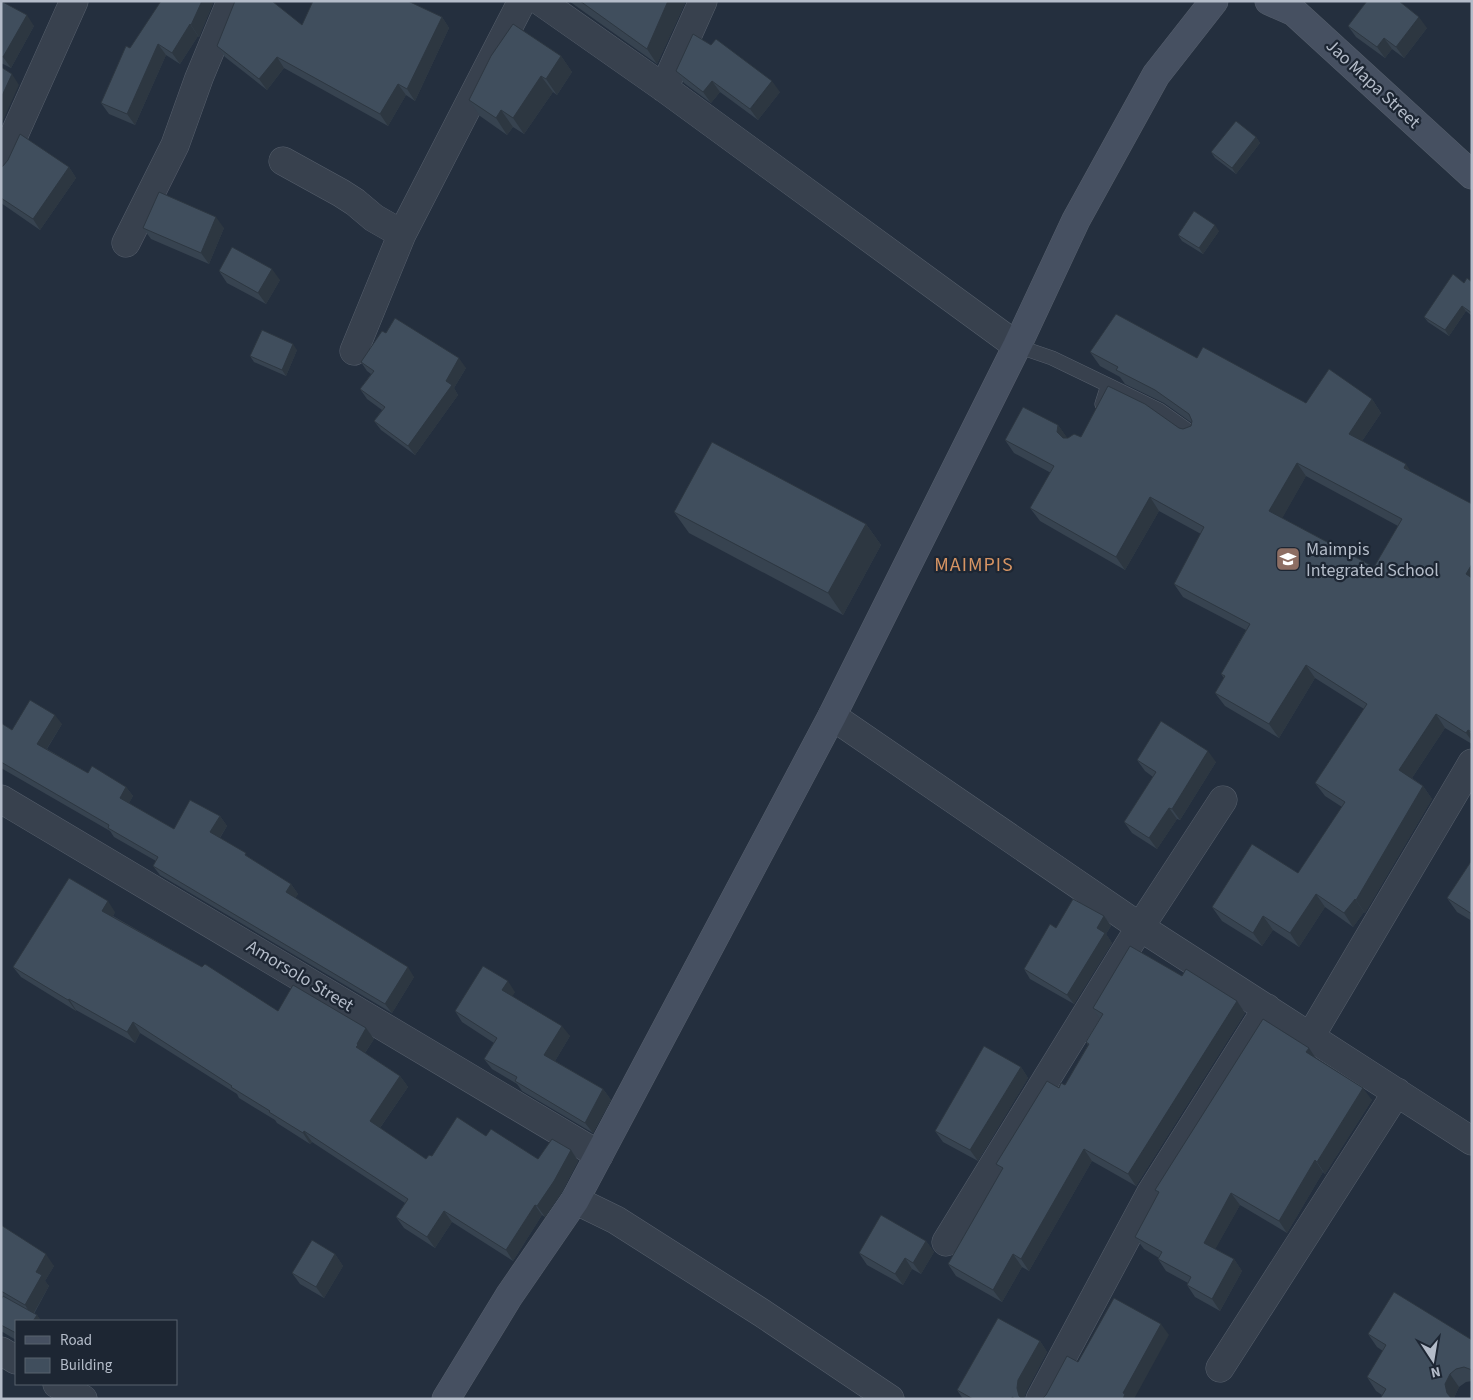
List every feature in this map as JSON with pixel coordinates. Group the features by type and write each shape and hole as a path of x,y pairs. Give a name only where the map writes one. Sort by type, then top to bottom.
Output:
{"street":[{"path":"1,164 74,1"},
{"path":"126,243 175,145 199,78 231,1"},
{"path":"354,351 402,234 522,1"},
{"path":"540,1 664,88 1016,346"},
{"path":"664,88 703,1"},
{"path":"446,1399 508,1296 575,1200 832,716 1016,346 1076,220 1156,74 1214,1"},
{"name":"Jao Mapa Street","path":"1270,1 1299,6 1472,175"},
{"path":"283,161 341,193 374,218 402,234"},
{"path":"832,716 1140,927 1472,1141"},
{"path":"1310,1037 1472,764"},
{"name":"Amorsolo Street","path":"1,799 599,1155"},
{"path":"946,1242 1140,927 1224,800"},
{"path":"1040,1399 1150,1194 1266,1008"},
{"path":"1220,1368 1397,1092"},
{"path":"575,1200 624,1225 762,1313 890,1399"},
{"path":"1,1351 15,1359"},
{"path":"59,1385 83,1399"}],"lane":[{"path":"1016,346 1052,358 1108,385 1158,410 1193,434"},
{"path":"1098,414 1108,385"}],"building":[{"path":"1,1 27,15 3,57 1,56"},
{"path":"161,1 202,1 191,25 172,53 158,44 127,114 101,103 126,46 130,48"},
{"path":"235,1 272,1 302,25 313,1 408,1 442,17 407,89 398,84 380,114 277,57 259,79 217,46"},
{"path":"580,1 668,1 647,49"},
{"path":"1367,1 1399,1 1419,17 1396,47 1384,38 1377,47 1348,26"},
{"path":"513,24 561,56 546,79 541,76 513,118 501,110 496,118 469,100 491,56"},
{"path":"693,34 711,45 716,39 772,81 750,109 712,81 703,92 676,71"},
{"path":"1,67 12,74 1,98"},
{"path":"1236,121 1256,137 1232,168 1211,152"},
{"path":"20,134 69,167 33,219 1,198 1,167 8,160"},
{"path":"159,192 216,217 201,253 143,228"},
{"path":"1194,211 1215,225 1199,248 1178,235"},
{"path":"232,247 272,269 258,293 219,271"},
{"path":"1453,274 1464,283 1467,278 1472,282 1472,313 1462,306 1445,330 1424,317"},
{"name":"Maimpis Integrated School","path":"1116,314 1197,358 1203,347 1306,403 1329,369 1372,399 1349,434 1406,464 1404,468 1472,504 1472,564 1466,574 1472,578 1472,732 1468,730 1466,733 1436,714 1399,770 1423,786 1356,900 1344,913 1316,894 1290,933 1263,916 1253,933 1212,907 1252,844 1298,873 1345,802 1315,783 1367,704 1306,665 1269,724 1215,693 1225,676 1221,674 1250,624 1174,584 1204,527 1150,497 1116,557 1030,508 1054,466 1005,440 1023,407 1058,425 1057,432 1063,438 1068,438 1074,434 1081,437 1108,386 1145,404 1179,428 1183,429 1191,426 1192,421 1189,414 1155,390 1116,370 1118,367 1090,352","holes":["1297,463 1402,519 1374,567 1269,511"]},
{"path":"395,318 459,358 446,381 452,385 408,446 374,421 385,407 360,389 374,371 361,362 382,331 386,333"},
{"path":"262,330 293,344 282,370 250,356"},
{"path":"712,442 866,524 828,593 674,512"},
{"path":"30,700 55,715 37,744 88,773 92,766 126,787 120,798 174,829 190,800 220,816 210,832 246,853 245,855 291,884 286,892 408,967 385,1004 153,866 158,857 108,828 109,825 1,762 1,723 12,730"},
{"path":"1161,721 1208,751 1172,809 1169,808 1149,838 1124,822 1156,772 1137,760"},
{"path":"1472,860 1472,914 1447,898"},
{"path":"69,878 108,901 102,911 202,967 205,964 278,1011 293,985 366,1028 356,1047 400,1076 370,1121 426,1159 429,1155 432,1156 457,1117 486,1136 491,1129 538,1159 552,1139 571,1150 554,1181 537,1206 535,1205 506,1250 444,1211 427,1237 396,1217 408,1199 304,1131 303,1133 269,1112 133,1022 127,1032 13,967"},
{"path":"1073,899 1104,916 1097,928 1105,933 1067,995 1024,969 1050,924 1056,928"},
{"path":"1130,946 1182,976 1186,969 1237,1001 1128,1174 1084,1149 1021,1259 1013,1254 993,1290 948,1264 1003,1168 996,1164 1047,1081 1059,1088 1061,1083 1065,1085 1089,1044 1086,1042 1103,1014 1093,1008"},
{"path":"483,966 508,981 502,990 562,1026 544,1055 603,1089 585,1123 515,1081 517,1077 484,1059 497,1038 455,1011"},
{"path":"1263,1019 1309,1048 1306,1052 1363,1088 1317,1162 1315,1160 1279,1221 1231,1193 1204,1243 1234,1259 1212,1299 1187,1285 1191,1277 1158,1259 1162,1252 1135,1237 1159,1192 1155,1190"},
{"path":"984,1046 1021,1067 970,1150 935,1131"},
{"path":"881,1215 926,1241 913,1263 905,1258 895,1274 859,1253"},
{"path":"1,1225 46,1254 36,1272 42,1275 25,1305 1,1291"},
{"path":"312,1240 335,1254 316,1287 292,1273"},
{"path":"1394,1292 1472,1340 1472,1370 1464,1367 1456,1369 1450,1374 1445,1384 1447,1393 1452,1399 1380,1399 1386,1389 1367,1377 1386,1345 1368,1334"},
{"path":"3,1296 37,1315 34,1320 15,1320 15,1332 1,1325 1,1300"},
{"path":"1114,1298 1161,1324 1123,1393 1125,1394 1123,1399 1042,1399 1067,1356 1078,1362"},
{"path":"998,1318 1040,1341 1018,1380 1017,1388 1022,1399 1012,1397 1012,1399 973,1399 957,1390"}],"place":[{"name":"Maimpis Integrated School","path":"1288,559"}],"district":[{"name":"MAIMPIS","path":"974,565"}]}
